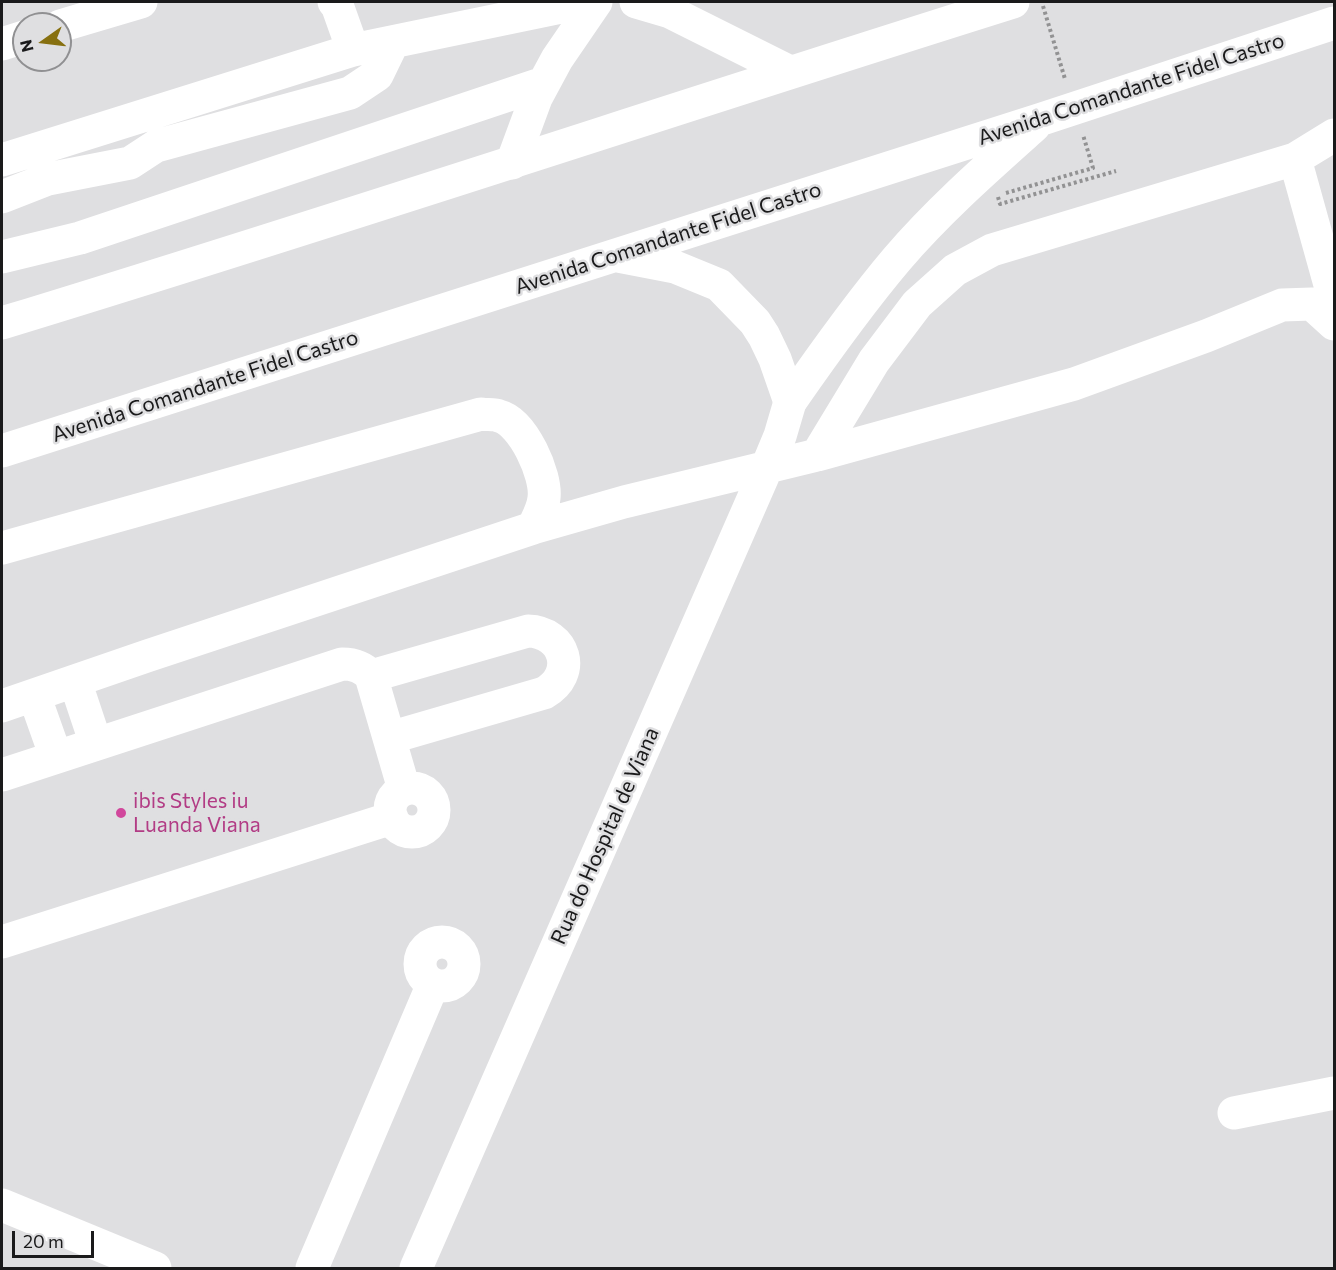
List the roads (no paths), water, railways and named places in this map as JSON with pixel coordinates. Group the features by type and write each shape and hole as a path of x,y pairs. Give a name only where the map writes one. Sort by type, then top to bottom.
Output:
{"main road":[{"path":"72,22 141,2"},
{"path":"334,2 353,50"},
{"path":"3,154 353,50 585,2"},
{"path":"512,163 536,98 557,59 596,2"},
{"path":"636,2 670,12 790,72"},
{"path":"2,323 257,245 1013,2"},
{"name":"Avenida Comandante Fidel Castro","path":"2,451 1042,119 1335,23"},
{"path":"2,197 48,179 130,163 156,146 350,93 378,75 393,42"},
{"path":"2,258 80,238 544,83"},
{"name":"Rua do Hospital de Viana","path":"416,1269 780,436 790,402 848,320 897,259 974,180 1042,119"},
{"path":"817,455 881,351 917,304 955,270 992,250 1295,159 1335,135"},
{"path":"1295,159 1335,299"},
{"path":"614,255 675,267 719,285 755,322 764,336 775,359 790,402"},
{"path":"2,706 533,528 624,502 817,455 1074,384 1206,336 1282,305 1312,304 1335,324"},
{"path":"2,548 481,414 500,416 510,422 527,441 544,486 544,498 533,528"},
{"path":"371,676 528,631 548,636 562,652 562,673 553,687 544,693 389,738"},
{"path":"2,775 342,664 353,664 371,676 389,738 398,804 2,942"},
{"path":"75,681 96,744"},
{"path":"34,695 56,757"},
{"path":"312,1269 433,984"},
{"path":"1234,1113 1335,1093"},
{"path":"2,1205 155,1269"}],"place":[{"name":"ibis Styles iu Luanda Viana","path":"121,813"}]}
